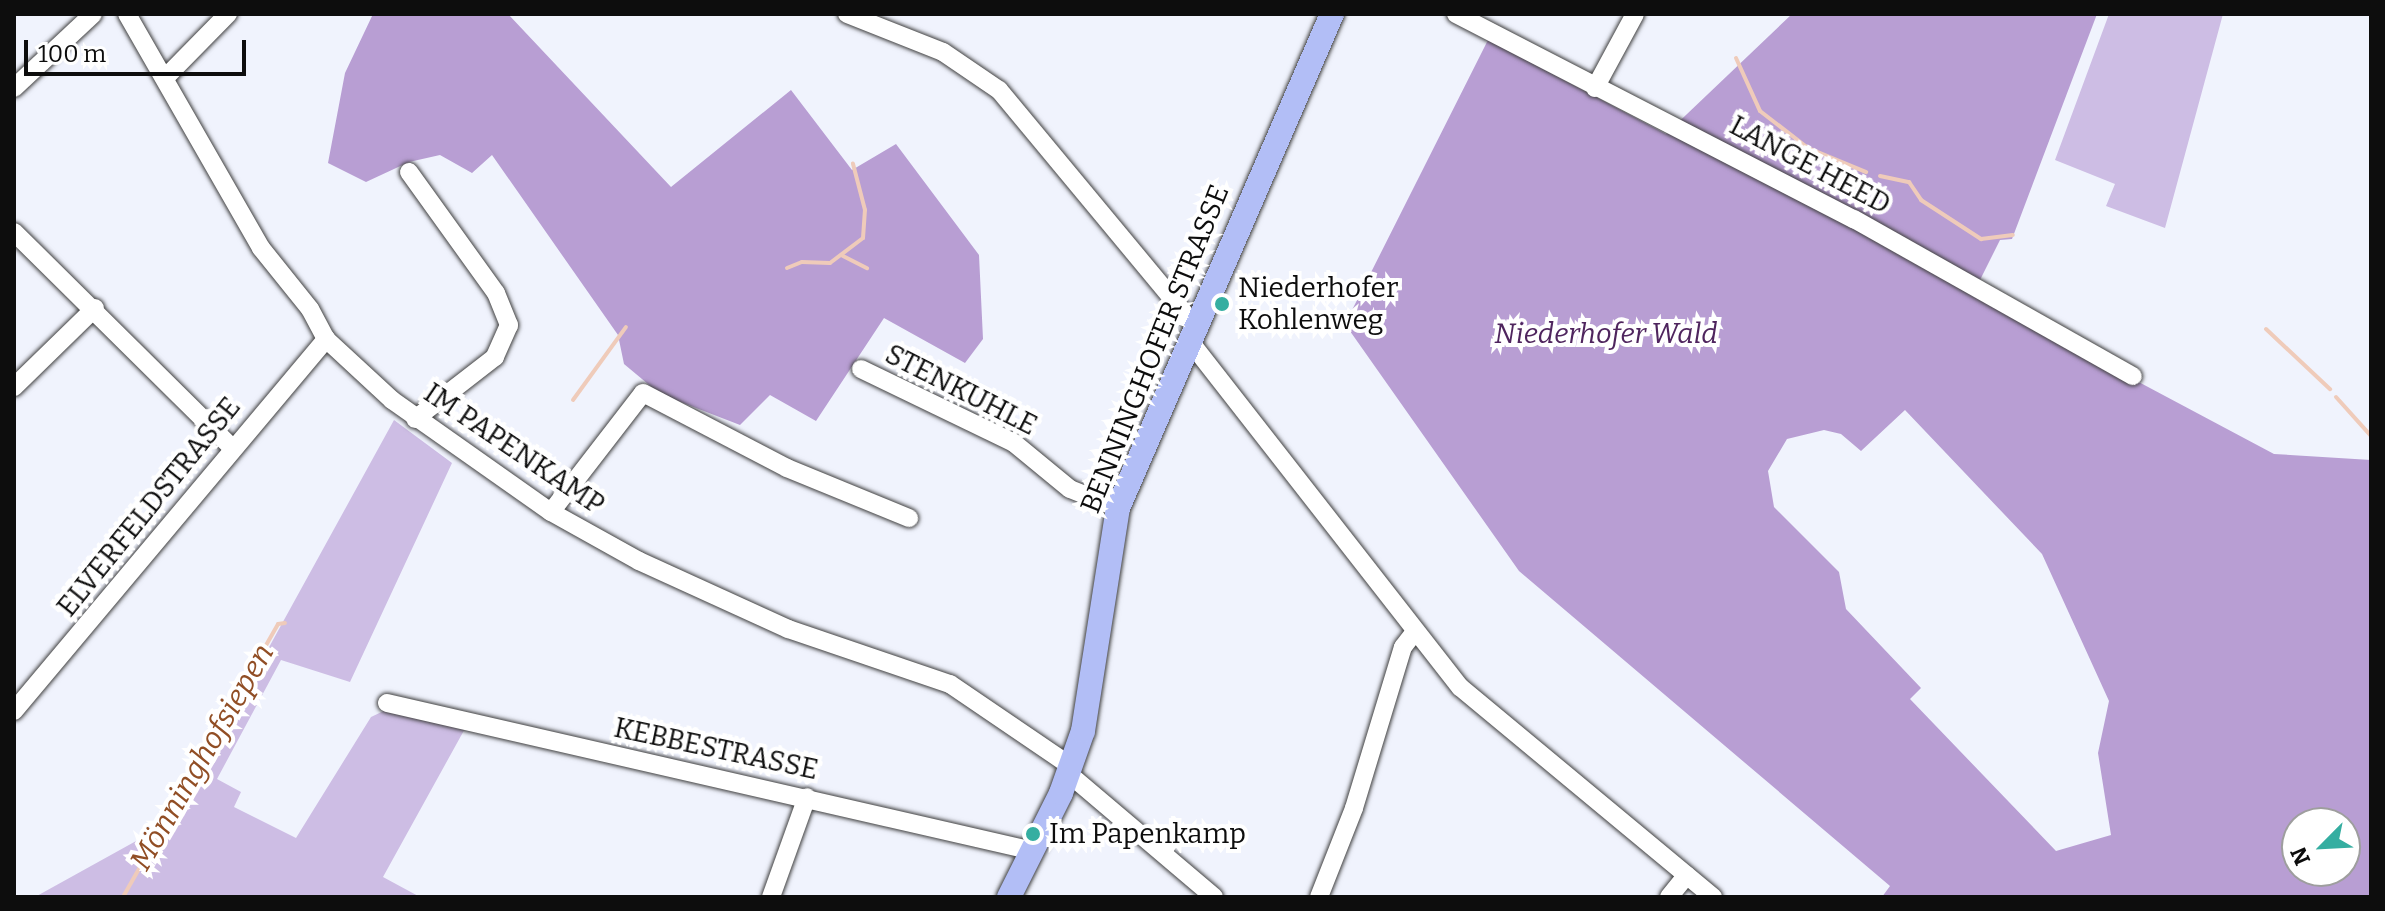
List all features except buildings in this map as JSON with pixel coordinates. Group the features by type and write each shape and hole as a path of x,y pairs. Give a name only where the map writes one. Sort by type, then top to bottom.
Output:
{"main road":[{"name":"BENNINGHOFER STRASSE","path":"1009,897 1070,770 1091,697 1118,508 1191,332 1332,14"}],"street":[{"path":"14,88 22,68 93,14"},
{"name":"IM PAPENKAMP","path":"127,14 261,248 310,309 326,339 415,419 551,512 639,561 775,623 961,689 1070,770 1214,897"},
{"path":"165,78 228,14"},
{"path":"847,14 943,52 999,90 1191,332 1414,633 1476,702 1713,897"},
{"name":"LANGE HEED","path":"1456,14 1854,219 2133,376"},
{"path":"1595,88 1635,14"},
{"path":"409,172 496,293 509,325 495,357 415,419"},
{"path":"14,232 95,308 233,449"},
{"path":"14,387 95,308"},
{"name":"ELVERFELDSTRASSE","path":"14,711 326,339"},
{"name":"STENKUHLE","path":"861,369 1014,443 1070,489 1118,508"},
{"path":"551,512 643,393 774,462 909,518"},
{"path":"1319,897 1354,808 1403,647 1414,633"},
{"name":"KEBBESTRASSE","path":"387,703 1033,851"},
{"path":"771,897 807,797"},
{"path":"1669,897 1687,875"}],"shaded area":[{"path":"2109,14 2223,14 2165,228 2106,206 2115,184 2055,160"},
{"path":"394,420 452,463 350,682 281,660 217,779 241,792 234,807 296,838 371,717 390,708 467,725 383,877 420,897 35,897 174,820"}],"green space":[{"path":"373,14 508,14 671,187 791,90 852,170 896,144 979,255 983,339 965,363 884,318 816,421 770,395 740,425 660,394 624,364 618,335 492,155 472,173 440,155 409,162 366,182 328,163 345,73"},
{"name":"Niederhofer Wald","path":"1792,14 2097,14 2012,239 2000,240 1973,294 2274,454 2371,460 2371,897 1882,897 1890,886 1519,571 1345,324 1488,40 1666,134","holes":["1905,410 2042,554 2109,701 2098,753 2111,835 2056,851 1910,699 1921,688 1846,609 1839,572 1774,507 1768,471 1787,439 1824,430 1841,434 1861,451"]}],"waterway":[{"name":"LANGE HEED","path":"1736,58 1760,111 1808,148 1866,172"},
{"name":"Mönninghofsiepen","path":"787,268 802,262 830,263 863,238 865,210 853,164"},
{"name":"LANGE HEED","path":"1880,176 1909,182 1921,200 1981,239 2013,235"},
{"path":"843,256 867,268"},
{"name":"Mönninghofsiepen","path":"573,400 626,327"},
{"name":"LANGE HEED","path":"2266,329 2330,389"},
{"name":"LANGE HEED","path":"2336,397 2371,436"},
{"name":"Mönninghofsiepen","path":"123,897 278,624 285,623"}],"place":[{"name":"Niederhofer Kohlenweg","path":"1222,304"},
{"name":"Im Papenkamp","path":"1033,834"}]}
